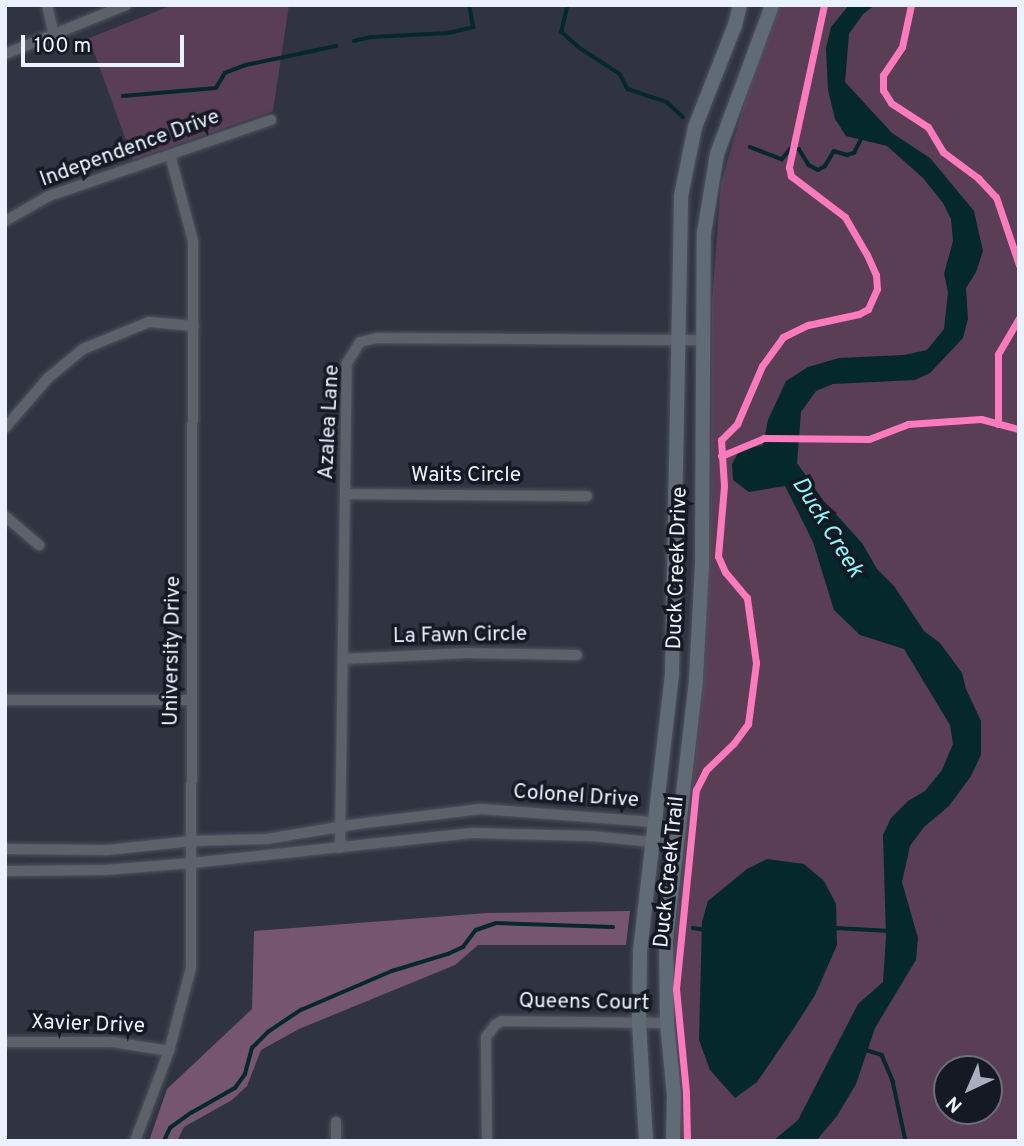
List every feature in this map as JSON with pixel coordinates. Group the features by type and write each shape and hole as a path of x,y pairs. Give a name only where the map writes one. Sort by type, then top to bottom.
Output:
{"main road":[{"name":"Duck Creek Drive","path":"646,1141 639,1024 640,951 672,673 681,196 688,152 703,100 735,25 740,5"},
{"name":"Duck Creek Drive","path":"673,1141 674,1095 667,1023 666,940 696,679 702,564 704,233 717,154 772,5"}],"street":[{"path":"47,5 53,32"},
{"path":"5,54 53,32 126,5"},
{"name":"Independence Drive","path":"5,221 49,196 271,120"},
{"name":"University Drive","path":"135,1141 169,1051 191,968 193,241 170,155"},
{"path":"5,428 48,378 83,349 149,322 194,326"},
{"name":"Azalea Lane","path":"341,848 347,363 360,342 377,338 702,340"},
{"name":"Waits Circle","path":"345,494 587,496"},
{"path":"5,516 40,545"},
{"name":"La Fawn Circle","path":"343,659 467,653 577,655"},
{"path":"5,700 191,700"},
{"name":"Colonel Drive","path":"5,849 107,850 193,841 267,839 481,809 653,822 678,836"},
{"name":"Colonel Drive","path":"5,871 105,870 499,832 652,842 678,836"},
{"name":"Queens Court","path":"487,1141 485,1037 495,1025 502,1021 667,1023"},
{"name":"Xavier Drive","path":"5,1042 113,1042 169,1051"},
{"path":"336,1122 336,1141"}],"shaded area":[{"path":"173,5 289,5 273,111 133,160 89,38"},
{"path":"773,5 1019,5 1019,1141 678,1141 672,1001 674,941 704,677 711,500 712,301 721,183"},
{"path":"630,911 626,945 478,945 455,965 299,1029 261,1050 247,1086 232,1100 184,1127 177,1141 149,1141 167,1089 252,1009 254,931 487,913"}],"water":[{"name":"Duck Creek","path":"849,5 875,5 863,14 849,34 845,82 892,133 930,158 974,211 983,251 976,272 966,288 968,319 963,338 930,373 915,380 833,384 816,391 801,412 797,463 823,500 862,543 877,569 894,586 924,631 940,643 962,673 966,689 981,721 981,755 971,776 949,806 924,827 910,846 902,882 918,938 916,960 875,1028 856,1084 837,1116 816,1141 773,1141 798,1120 858,1004 883,982 886,937 883,835 891,818 908,801 925,791 942,770 953,744 950,725 904,649 860,635 834,610 813,542 785,486 749,492 733,480 732,464 739,451 763,445 768,420 786,381 808,367 839,358 904,355 927,350 944,329 948,292 944,274 953,241 951,219 943,203 923,178 887,146 846,136 835,119 828,90 826,48 831,27"},
{"path":"767,859 804,864 824,881 836,904 837,945 815,995 794,1028 757,1082 735,1098 710,1070 699,1040 702,922 708,901 747,869"}],"waterway":[{"path":"354,41 371,37 448,33 473,27 469,5"},
{"path":"568,5 562,32 580,48 620,74 628,89 667,102 683,117"},
{"path":"123,96 216,88 225,73 246,65 336,46"},
{"path":"750,147 782,159 790,149 799,149 809,165 818,170 825,166 834,151 847,155 854,153 862,137"},
{"path":"164,1141 170,1128 235,1088 245,1074 252,1048 268,1032 301,1010 392,971 448,954 463,947 476,930 496,923 613,927"},
{"path":"693,928 705,930"},
{"path":"835,928 890,931"},
{"path":"866,1050 882,1055 893,1081 906,1141"}],"cycle path":[{"name":"Duck Creek Trail","path":"687,1141 686,1092 676,989 696,790 706,770 734,743 748,724 756,663 747,598 725,572 718,556 724,486 721,440 737,424 762,366 783,337 808,325 859,314 868,309 877,289 876,275 845,217 791,176 789,167 824,5"},
{"path":"911,5 902,47 883,75 883,90 891,103 928,127 943,152 978,178 996,197 1019,265"},
{"path":"998,424 998,354 1019,318"},
{"path":"721,456 764,438 869,439 908,424 981,419 1019,429"}]}
